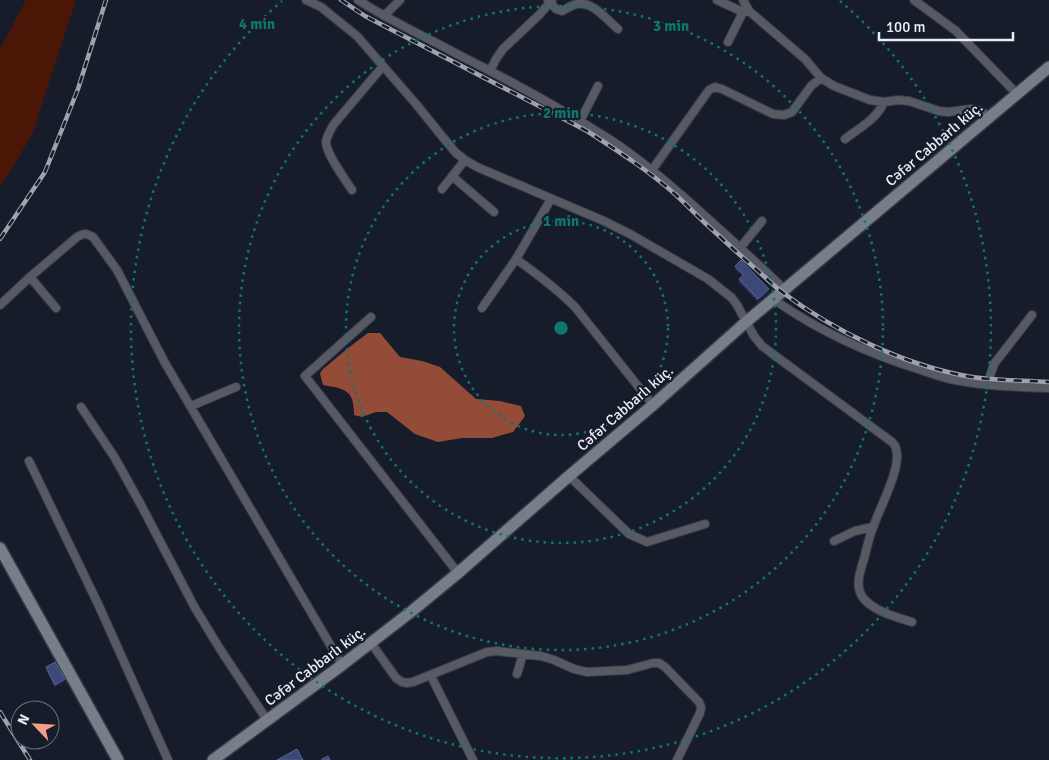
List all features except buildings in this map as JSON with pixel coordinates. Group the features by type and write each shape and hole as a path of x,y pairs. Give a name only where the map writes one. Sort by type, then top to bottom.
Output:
{"street":[{"path":"306,0 321,7 357,36 416,104 440,135 465,160 477,167 604,221 708,279 738,305 754,336 762,346 892,442 896,448 897,461 891,483 873,527 858,580 859,590 872,606 890,615 912,622"},
{"path":"358,0 384,16 490,71 580,121 619,146 652,170 784,289"},
{"path":"384,16 400,0"},
{"path":"717,0 746,12 800,54 821,78 834,86 870,100 884,102 898,100 948,112 971,109 981,111 989,118"},
{"path":"728,42 746,12 744,0"},
{"path":"914,0 956,31 1017,94"},
{"path":"490,71 503,49 540,14 550,1 556,9 562,11 575,4 586,4 594,8 618,29"},
{"path":"352,190 328,152 326,142 334,124 383,66"},
{"name":"Cəfər Cabbarlı küç.","path":"213,760 371,643 458,573 784,289 1049,68"},
{"path":"652,170 709,90 715,87 722,88 773,114 784,115 792,112 811,86 821,78"},
{"path":"580,121 598,86"},
{"path":"845,139 876,116 884,102"},
{"path":"442,189 465,160"},
{"path":"452,176 494,212"},
{"path":"482,308 516,259 551,199"},
{"path":"740,248 762,220"},
{"path":"0,304 77,236 84,233 93,237 117,270 155,344 342,665"},
{"path":"516,259 563,294 653,405"},
{"path":"30,277 56,308"},
{"path":"773,299 812,324 894,362 949,379 987,385 1049,388"},
{"path":"987,385 994,364 1032,315"},
{"path":"371,317 305,376 458,573"},
{"path":"191,406 236,387"},
{"path":"81,407 119,466 160,539 195,608 267,720"},
{"path":"29,461 99,606 168,760"},
{"path":"569,476 629,534 647,542 705,524"},
{"path":"834,541 854,531 873,527"},
{"path":"0,548 118,760"},
{"path":"371,643 396,678 407,683 431,676 487,652 497,651 541,656 587,672 627,670 660,662 699,702 701,707 700,713 677,760"},
{"path":"517,674 523,654"},
{"path":"431,676 473,760"}],"shaded area":[{"path":"26,0 76,0 32,135 0,187 0,49"},
{"path":"368,333 380,333 400,357 440,367 476,399 500,401 521,406 525,416 513,432 492,438 462,438 438,442 415,434 387,412 376,412 362,417 354,415 352,400 347,392 323,385 320,374 322,370"}],"railway":[{"path":"0,239 45,172 78,89 106,0"},
{"path":"341,0 365,16 587,131 610,146 666,186 782,292 846,333 893,354 942,371 987,379 1049,382"},
{"path":"0,712 30,760"}]}
